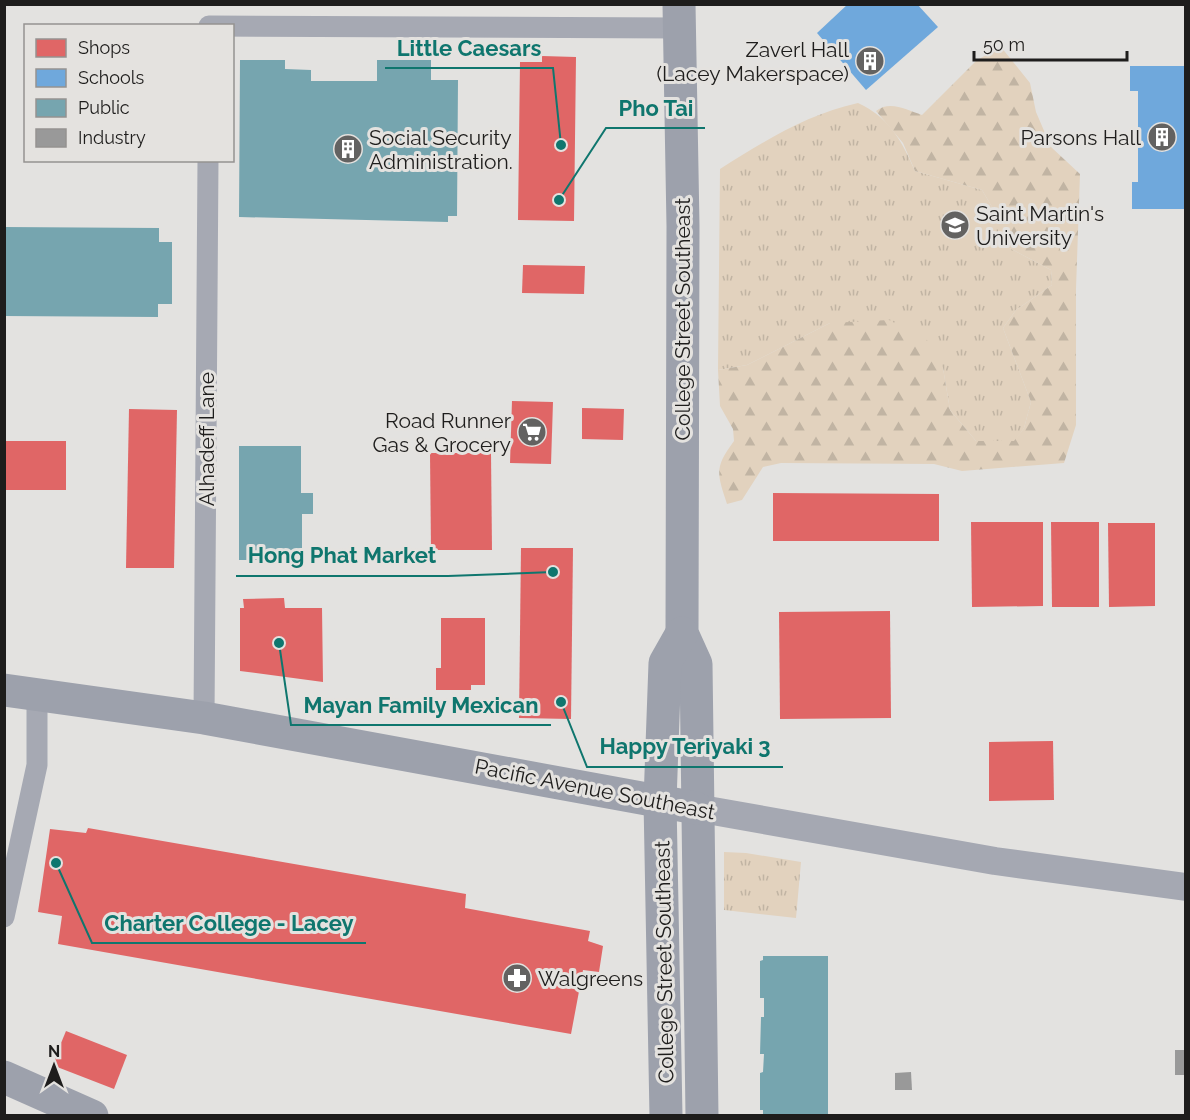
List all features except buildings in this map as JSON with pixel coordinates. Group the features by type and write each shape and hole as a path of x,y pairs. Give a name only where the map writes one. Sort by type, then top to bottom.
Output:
{"main road":[{"name":"College Street Southeast","path":"679,16 683,226 682,633 696,664 696,808 702,1116"},
{"name":"College Street Southeast","path":"666,1116 660,801 665,663 682,633"},
{"name":"Pacific Avenue Southeast","path":"4,690 204,718 994,861 1185,887"},
{"path":"4,1077 92,1116"}],"street":[{"path":"234,25 679,16"},
{"name":"Alhadeff Lane","path":"204,718 208,162"},
{"path":"4,917 37,765 37,695"}],"green space":[{"path":"1001,47 1030,83 1036,112 1051,147 1080,174 1076,289 1076,425 1064,463 962,471 934,464 781,463 763,467 742,500 727,504 719,471 723,458 734,441 733,429 720,406 718,370 747,365 830,323 889,320 927,340 943,368 950,410 976,441 1014,441 1024,428 1031,402 1003,328 1016,310 1052,285 1051,270 998,242 998,217 982,190 915,171 903,143 876,111 893,106 922,115 977,60"},
{"path":"858,103 878,115 893,131 915,171 982,190 998,217 998,242 1051,270 1052,285 1016,310 1003,328 1031,402 1024,428 1015,441 976,441 950,410 943,368 830,323 747,365 718,370 720,169 769,139 803,122"},
{"path":"724,852 746,853 801,862 796,918 724,910"}],"place":[{"name":"Zaverl Hall (Lacey Makerspace)","path":"870,61"},
{"name":"Parsons Hall","path":"1162,137"},
{"name":"Little Caesars","path":"561,145"},
{"name":"Social Security Administration.","path":"348,149"},
{"name":"Pho Tai","path":"559,200"},
{"name":"Saint Martin's University","path":"955,225"},
{"name":"Road Runner Gas & Grocery","path":"532,432"},
{"name":"Hong Phat Market","path":"553,572"},
{"name":"Mayan Family Mexican","path":"279,643"},
{"name":"Happy Teriyaki 3","path":"561,702"},
{"name":"Charter College - Lacey","path":"56,863"},
{"name":"Walgreens","path":"517,978"}]}
